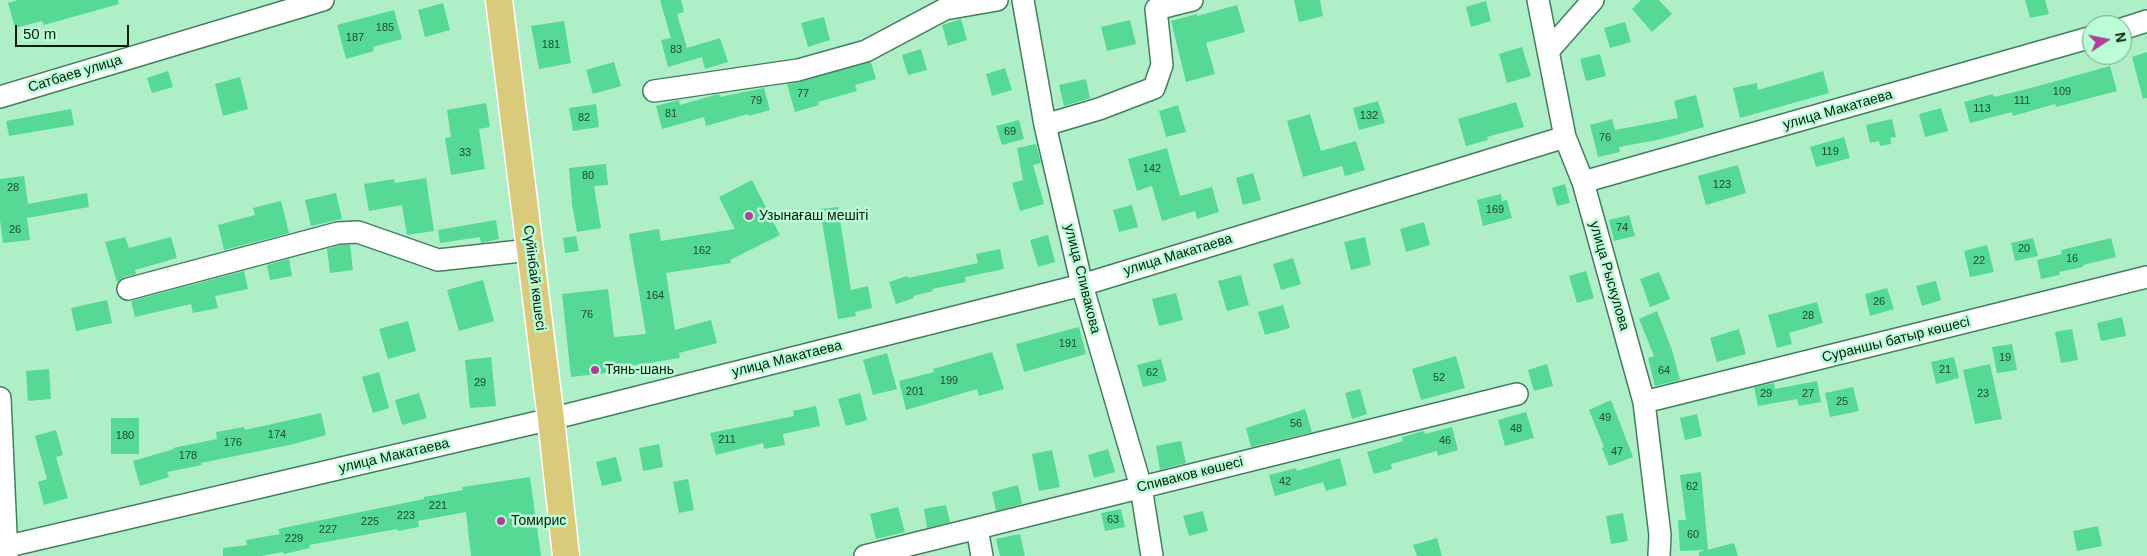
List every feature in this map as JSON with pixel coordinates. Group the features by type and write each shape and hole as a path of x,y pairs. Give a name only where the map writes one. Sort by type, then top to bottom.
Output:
{"main road":[{"name":"Сүйінбай көшесі","path":"500,0 566,556"}],"street":[{"name":"Сатбаев улица","path":"0,97 323,0"},
{"path":"654,91 798,70 866,50 945,9 997,0"},
{"name":"улица Спивакова","path":"1023,0 1045,125 1082,285 1141,487 1152,556"},
{"path":"1045,125 1099,109 1154,88 1162,65 1156,9 1192,0"},
{"name":"улица Рыскулова","path":"1538,0 1565,137 1583,182 1644,402 1660,535 1659,556"},
{"path":"1549,50 1594,0"},
{"path":"2132,26 2147,21"},
{"name":"улица Макатаева","path":"1583,182 2082,40"},
{"name":"улица Макатаева","path":"5,550 551,419 1082,285 1565,137"},
{"path":"128,289 338,233 358,232 438,260 530,250"},
{"name":"Сураншы батыр көшесі","path":"1644,402 2147,277"},
{"name":"Спиваков көшесі","path":"865,556 1516,394"},
{"path":"0,398 5,550"},
{"path":"977,528 982,556"}],"building":[{"path":"18,0 118,0 119,4 44,25 42,21 15,28 8,3"},
{"path":"660,0 681,0 684,12 677,14 687,48 720,38 728,62 705,69 702,57 668,67 661,40 671,38"},
{"path":"1294,0 1320,0 1323,16 1299,22"},
{"path":"1641,0 1659,0 1672,14 1652,32 1632,9"},
{"path":"2025,0 2045,0 2049,14 2030,18"},
{"path":"1486,1 1491,21 1471,27 1466,7"},
{"path":"443,3 450,30 425,37 418,10"},
{"path":"1237,5 1245,32 1206,43 1215,74 1186,82 1171,21"},
{"path":"394,10 402,39 373,47 374,51 346,59 337,25"},
{"path":"824,17 830,40 808,47 801,23"},
{"path":"961,19 967,40 948,46 942,25"},
{"path":"1130,20 1136,44 1107,51 1101,27"},
{"path":"564,21 571,63 539,69 531,26"},
{"path":"1625,22 1631,42 1610,48 1604,28"},
{"path":"1522,47 1531,76 1507,83 1499,54"},
{"path":"921,49 927,70 908,75 902,55"},
{"path":"2147,52 2147,98 2143,99 2132,57"},
{"path":"1600,54 1606,76 1586,81 1580,59"},
{"path":"614,62 621,86 593,94 586,70"},
{"path":"871,62 876,79 855,85 857,91 818,102 819,105 795,112 787,84"},
{"path":"2110,66 2117,91 2056,107 2055,104 2013,116 2012,112 1970,123 1964,102 1993,94 1994,97 2031,88"},
{"path":"1005,68 1012,90 992,96 986,74"},
{"path":"168,71 173,87 152,93 147,78"},
{"path":"1823,71 1829,93 1740,118 1733,88 1757,83 1758,90"},
{"path":"240,77 248,109 223,116 215,84"},
{"path":"1086,79 1090,98 1064,106 1059,85"},
{"path":"764,88 770,110 706,126 704,117 662,129 656,106 679,100 680,105 719,94 720,97"},
{"path":"1696,95 1704,127 1662,139 1619,147 1620,152 1598,157 1590,125 1612,119 1615,130 1678,118 1674,101"},
{"path":"1378,101 1385,123 1359,130 1353,108"},
{"path":"1516,102 1524,127 1487,137 1488,140 1466,146 1458,119"},
{"path":"486,103 490,127 479,129 485,169 451,175 445,138 451,137 447,110"},
{"path":"596,104 599,127 573,131 569,108"},
{"path":"1178,105 1186,132 1166,137 1159,111"},
{"path":"1941,108 1948,131 1925,137 1919,114"},
{"path":"71,109 74,125 9,136 6,121"},
{"path":"1310,114 1321,151 1356,141 1365,170 1345,176 1342,166 1303,177 1287,121"},
{"path":"1892,119 1896,137 1890,138 1891,144 1880,146 1879,141 1870,143 1866,125"},
{"path":"1019,120 1024,139 1002,145 996,126"},
{"path":"1844,137 1850,158 1816,167 1810,147"},
{"path":"1036,144 1041,163 1033,165 1044,204 1020,211 1012,183 1023,180 1017,148"},
{"path":"1167,148 1180,196 1212,187 1219,212 1197,219 1195,211 1162,221 1152,186 1137,191 1128,159"},
{"path":"606,164 608,185 594,186 601,228 577,232 569,168"},
{"path":"1738,165 1746,193 1706,205 1698,176"},
{"path":"1253,173 1261,200 1243,205 1236,178"},
{"path":"24,176 28,204 87,193 89,207 27,218 30,240 3,243 0,220 0,179"},
{"path":"426,178 434,231 407,235 402,205 369,211 364,184 394,179 395,183"},
{"path":"752,180 780,235 730,260 731,263 666,273 675,330 711,320 717,343 679,353 680,358 630,366 631,370 571,377 562,294 608,289 614,337 646,334 629,234 659,229 661,241 735,229 719,197"},
{"path":"1565,184 1570,203 1557,206 1552,188"},
{"path":"336,193 342,219 311,226 305,200"},
{"path":"1501,194 1502,201 1507,200 1512,218 1483,226 1477,200"},
{"path":"281,201 289,233 224,250 218,225 255,215 253,208"},
{"path":"1132,205 1138,227 1119,232 1113,210"},
{"path":"838,207 851,290 868,286 872,308 855,312 856,316 838,319 820,209"},
{"path":"1629,215 1635,236 1614,241 1609,220"},
{"path":"496,220 499,239 481,243 480,237 440,243 438,230"},
{"path":"1424,222 1430,245 1406,252 1400,229"},
{"path":"1048,235 1055,262 1038,267 1030,240"},
{"path":"576,236 579,251 565,253 563,238"},
{"path":"125,237 129,248 171,237 177,258 135,270 136,274 124,277 117,282 105,242"},
{"path":"1365,237 1371,265 1351,270 1344,242"},
{"path":"2033,238 2038,256 2015,261 2011,243"},
{"path":"2111,238 2116,257 2059,272 2060,275 2041,279 2037,260 2062,254 2061,250"},
{"path":"340,245 350,245 353,270 330,273 327,249"},
{"path":"1987,245 1994,272 1970,277 1964,251"},
{"path":"1000,249 1004,269 965,277 966,282 932,289 933,291 913,296 914,298 896,304 889,282 907,276 908,278 978,263 976,254"},
{"path":"1293,258 1301,284 1281,290 1273,264"},
{"path":"289,259 292,276 270,280 267,265"},
{"path":"244,271 248,289 215,296 218,308 193,313 191,304 135,317 131,301"},
{"path":"1586,271 1594,298 1577,303 1569,276"},
{"path":"1659,272 1670,299 1650,307 1640,279"},
{"path":"1241,275 1249,305 1227,311 1218,281"},
{"path":"483,280 494,321 459,331 447,290"},
{"path":"1936,281 1941,300 1922,306 1916,286"},
{"path":"1887,288 1894,309 1870,316 1865,294"},
{"path":"1176,293 1183,320 1159,326 1152,299"},
{"path":"107,300 112,323 76,331 71,308"},
{"path":"1817,302 1823,323 1789,333 1792,344 1777,348 1768,315"},
{"path":"1283,305 1290,328 1265,335 1258,312"},
{"path":"1657,311 1672,350 1680,380 1655,386 1648,358 1654,356 1639,319"},
{"path":"2122,317 2126,336 2101,341 2097,323"},
{"path":"408,321 416,351 388,359 379,329"},
{"path":"1079,327 1086,354 1024,372 1016,344"},
{"path":"1739,329 1746,354 1717,362 1710,338"},
{"path":"2072,329 2078,360 2061,363 2055,332"},
{"path":"2012,344 2017,370 1997,373 1992,347"},
{"path":"992,352 1004,389 979,396 977,389 906,410 899,381 934,372 933,369"},
{"path":"887,353 897,389 873,395 863,360"},
{"path":"1456,356 1465,388 1421,400 1412,369"},
{"path":"491,357 496,406 470,408 465,360"},
{"path":"1954,357 1959,378 1936,384 1931,362"},
{"path":"1161,359 1167,381 1143,387 1137,365"},
{"path":"1547,364 1553,386 1534,391 1528,370"},
{"path":"1990,364 2002,419 1975,424 1963,370"},
{"path":"49,369 51,399 28,401 26,371"},
{"path":"379,372 389,408 373,413 362,377"},
{"path":"1817,381 1821,402 1799,406 1797,399 1758,406 1754,387 1774,383 1775,389"},
{"path":"1853,387 1859,411 1830,417 1825,393"},
{"path":"1360,389 1367,414 1352,419 1345,393"},
{"path":"419,393 427,418 402,425 395,400"},
{"path":"860,393 867,420 846,426 838,399"},
{"path":"1611,400 1633,457 1609,466 1602,448 1604,447 1589,410"},
{"path":"816,406 820,426 783,434 785,445 764,449 763,443 716,455 710,433 794,416 793,411"},
{"path":"1305,409 1312,432 1251,447 1246,428"},
{"path":"1526,412 1534,438 1505,446 1498,420"},
{"path":"321,413 326,435 294,444 167,472 169,477 140,486 133,461 173,448 217,439 216,432 244,427 245,430"},
{"path":"1697,414 1702,436 1685,440 1680,418"},
{"path":"111,418 139,418 139,454 111,454"},
{"path":"1452,427 1458,450 1438,456 1437,451 1391,464 1392,469 1374,474 1367,452 1403,441 1402,437 1424,431 1425,434"},
{"path":"56,430 63,455 56,457 68,498 44,505 38,482 47,479 35,436"},
{"path":"1181,441 1186,463 1160,470 1156,446"},
{"path":"659,444 663,467 643,471 639,448"},
{"path":"1108,449 1115,472 1094,478 1088,455"},
{"path":"1052,450 1060,487 1039,491 1032,454"},
{"path":"616,457 622,481 602,486 596,462"},
{"path":"1340,458 1347,485 1326,491 1323,482 1275,496 1269,475 1296,468 1297,471"},
{"path":"1701,472 1708,550 1680,551 1678,520 1686,520 1680,475"},
{"path":"530,477 541,556 471,556 466,512 418,521 419,527 398,531 397,529 309,545 310,548 284,554 283,552 261,556 223,556 223,548 247,545 246,540 280,534 278,529 424,499 424,497 463,490 462,487"},
{"path":"688,479 694,510 679,513 673,482"},
{"path":"1018,485 1022,504 996,511 992,492"},
{"path":"946,505 950,522 927,528 924,509"},
{"path":"898,507 905,532 876,539 870,514"},
{"path":"1121,509 1125,527 1105,531 1101,513"},
{"path":"1203,511 1208,531 1189,536 1183,516"},
{"path":"1623,513 1628,541 1611,544 1606,516"},
{"path":"2098,526 2102,546 2077,551 2073,531"},
{"path":"1020,534 1025,556 1000,556 996,539"},
{"path":"1437,538 1442,556 1417,556 1413,545"},
{"path":"1734,543 1738,556 1699,556 1699,552"}],"place":[{"name":"Узынағаш мешіті","path":"749,216"},
{"name":"Тянь-шань","path":"595,370"},
{"name":"Томирис","path":"501,521"}]}
